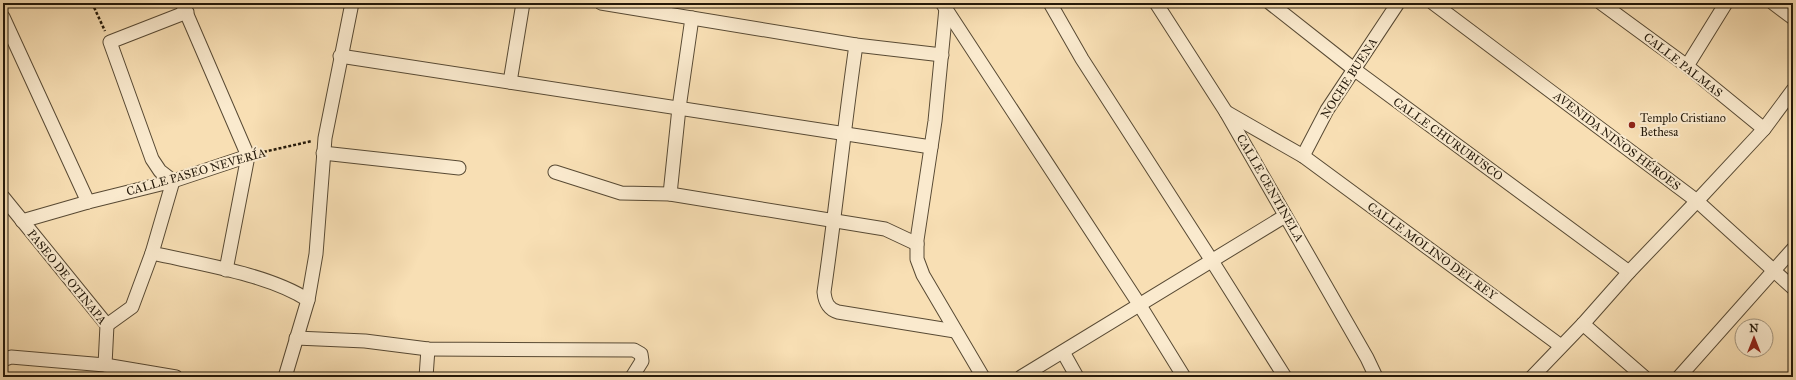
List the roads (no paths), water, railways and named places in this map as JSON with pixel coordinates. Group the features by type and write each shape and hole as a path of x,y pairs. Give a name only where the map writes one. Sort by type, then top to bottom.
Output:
{"street":[{"path":"285,377 308,300 316,254 325,138 340,56 352,3"},
{"path":"510,82 524,3"},
{"path":"601,3 856,45 942,55"},
{"path":"1050,3 1082,59 1212,261 1284,377"},
{"name":"CALLE CENTINELA","path":"1156,3 1226,112 1367,358 1376,377"},
{"name":"CALLE CHURUBUSCO","path":"1270,3 1355,70 1629,272"},
{"name":"NOCHE BUENA","path":"1303,156 1327,110 1355,70 1398,3"},
{"name":"AVENIDA NIÑOS HÉROES","path":"1433,3 1697,201 1793,288"},
{"name":"CALLE PALMAS","path":"1601,3 1686,66 1764,128"},
{"path":"1686,66 1726,3"},
{"path":"1773,3 1793,18"},
{"path":"944,6 942,55 917,244 917,259 920,268 955,331 983,377"},
{"path":"944,6 1139,304 1184,377"},
{"path":"107,325 132,307 152,253 173,181 160,171 152,159 110,42 184,8 248,156 226,270"},
{"path":"3,16 88,202"},
{"path":"670,194 679,108 692,18"},
{"path":"856,45 843,134 835,219 824,292 828,306 838,312 955,331"},
{"path":"340,56 931,147"},
{"path":"1532,377 1764,128 1793,90"},
{"name":"CALLE MOLINO DEL REY","path":"1226,112 1303,156 1561,346"},
{"path":"323,153 459,168"},
{"name":"CALLE PASEO NEVERÍA","path":"22,221 88,202 173,181 248,156"},
{"path":"555,172 621,193 670,194 885,228 917,244"},
{"name":"PASEO DE OTINAPA","path":"3,197 107,325 105,365"},
{"path":"1021,377 1285,216"},
{"path":"1679,377 1793,249"},
{"path":"152,253 226,270 283,286 308,300"},
{"path":"1583,324 1644,377"},
{"path":"296,338 365,342 428,349 634,350 641,354 642,361 632,377"},
{"path":"426,377 428,349"},
{"path":"1063,352 1077,377"},
{"path":"3,360 11,357 105,365 176,377"}],"place":[{"name":"Templo Cristiano Bethesa","path":"1632,125"}]}
